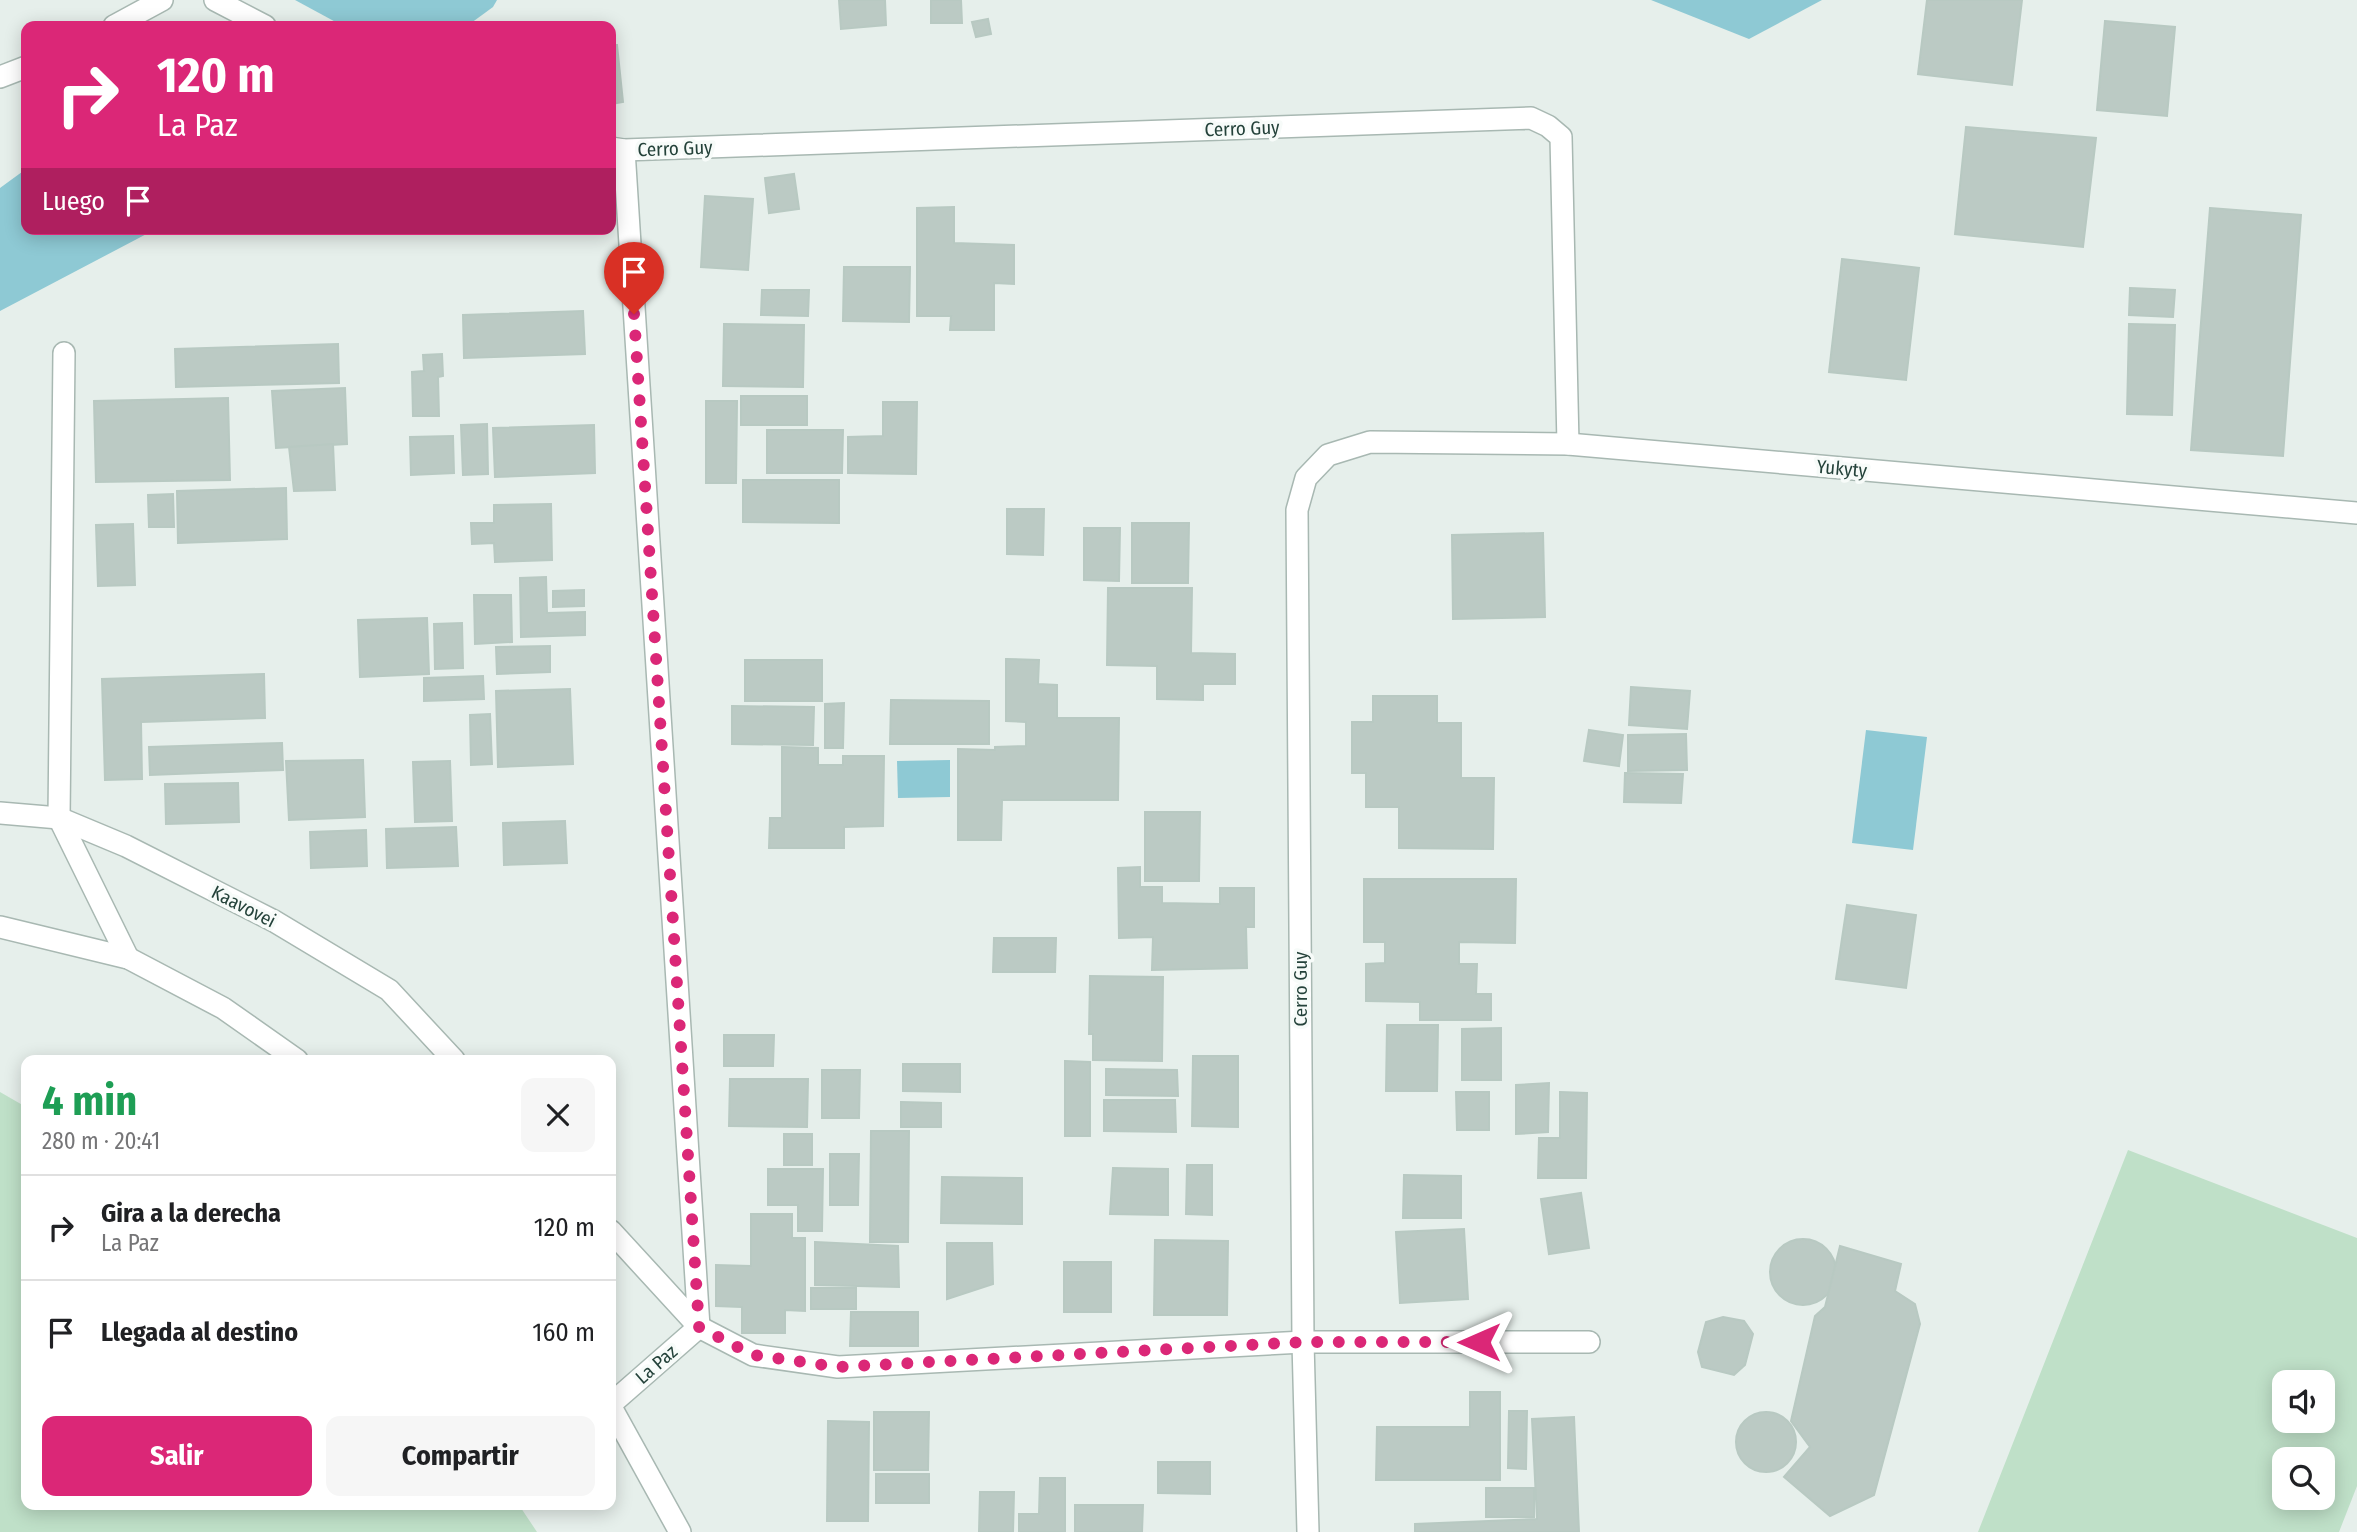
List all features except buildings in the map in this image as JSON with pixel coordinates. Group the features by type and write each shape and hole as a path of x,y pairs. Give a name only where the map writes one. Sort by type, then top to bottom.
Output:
{"street":[{"path":"123,21 162,0"},
{"path":"215,0 255,21"},
{"path":"0,77 21,69"},
{"name":"Cerro Guy","path":"617,149 1531,118 1548,125 1561,137 1568,444"},
{"path":"617,149 699,1327"},
{"path":"64,353 59,818 128,958"},
{"name":"Yukyty","path":"1328,455 1370,442 1568,444 2357,513"},
{"name":"Cerro Guy","path":"1308,1532 1303,1342 1297,510 1306,478 1328,455"},
{"name":"Kaavovei","path":"0,813 59,818 126,846 274,920 389,990 449,1055"},
{"path":"0,927 128,958 223,1008 290,1055"},
{"path":"616,1236 699,1327 753,1355 838,1367 1303,1342 1588,1342"},
{"name":"La Paz","path":"616,1402 699,1327"},
{"path":"616,1415 680,1532"}],"green space":[{"path":"0,1092 21,1104 21,1510 522,1510 537,1532 0,1532"},
{"path":"2128,1150 2357,1238 2357,1486 2339,1532 1978,1532"}],"water":[{"path":"264,0 497,0 493,7 474,21 235,21"},
{"path":"1651,0 1822,0 1749,39"},
{"path":"21,173 21,235 145,235 0,311 0,188"},
{"path":"1866,730 1927,737 1913,850 1852,843"},
{"path":"950,760 950,797 898,798 897,761"}],"pier":[{"path":"258,0 295,0 334,21 231,21"}],"route":[{"path":"634,314 699,1327 753,1355 838,1367 1303,1342 1479,1342"}]}
